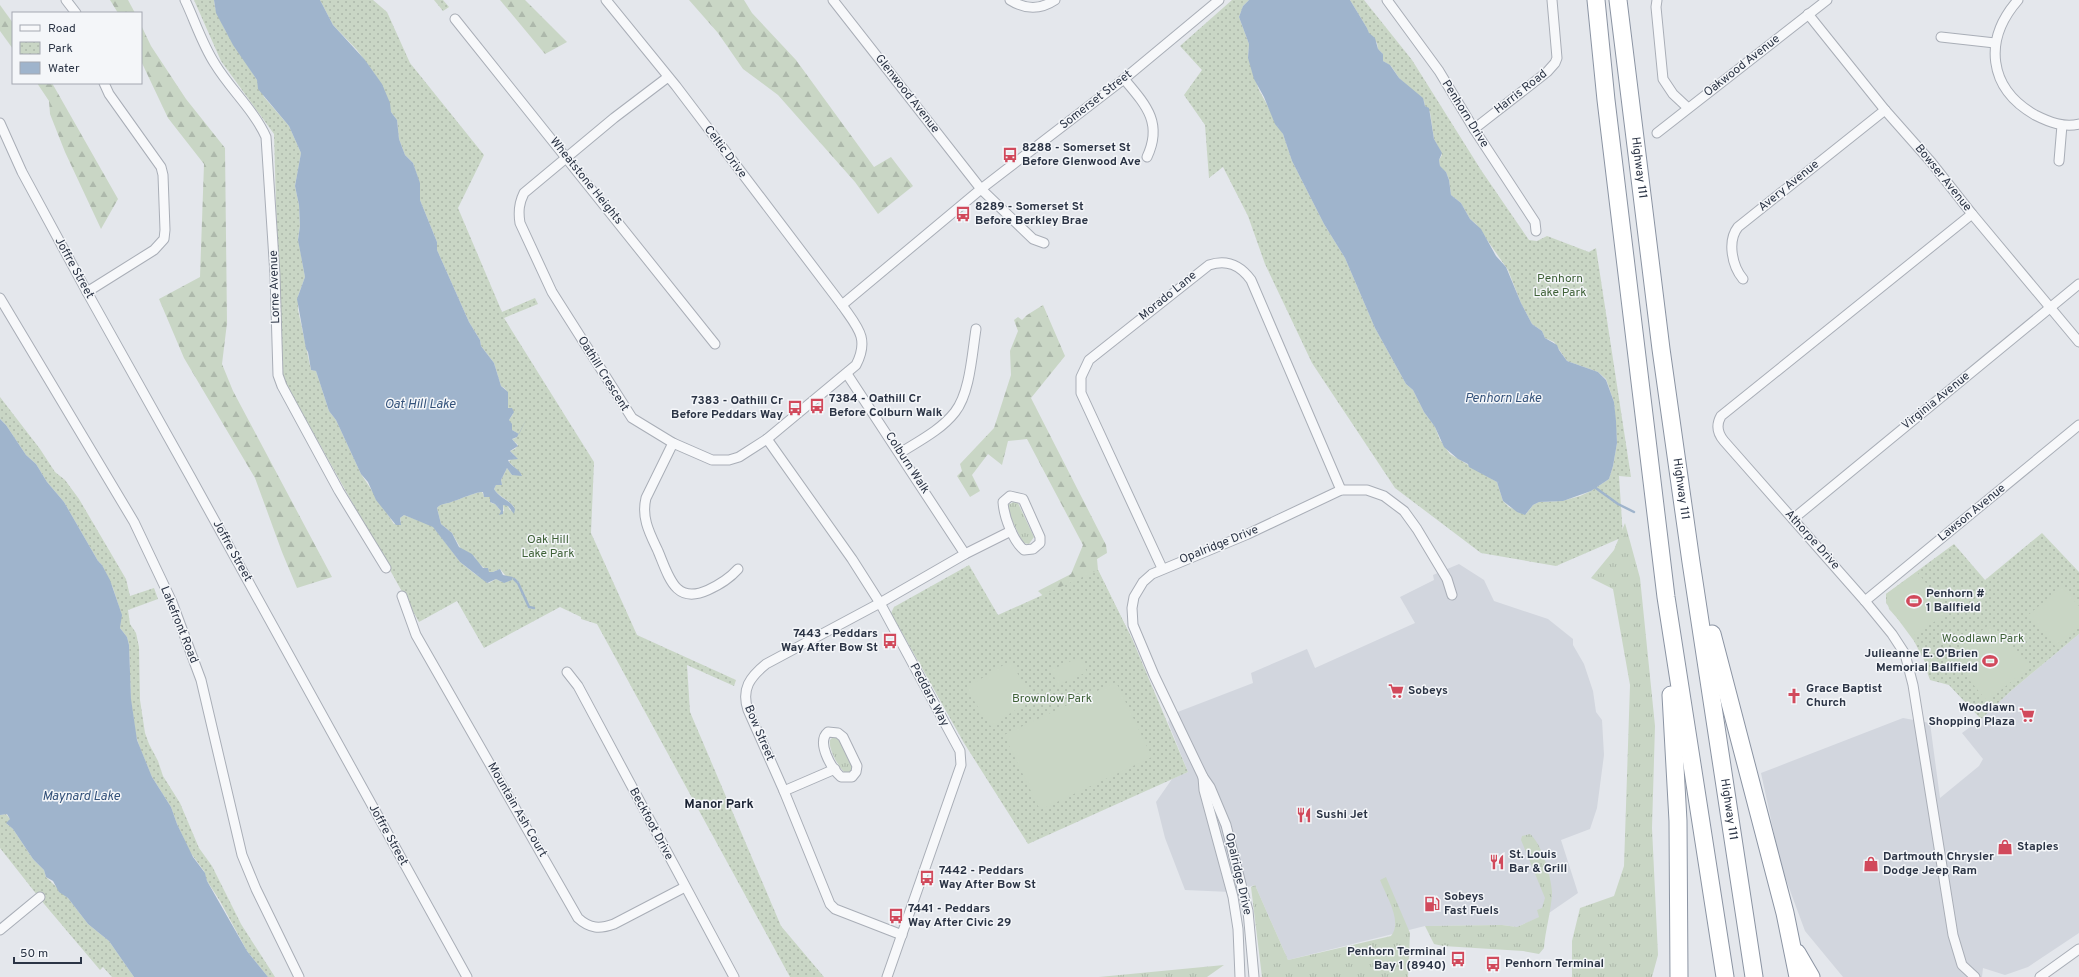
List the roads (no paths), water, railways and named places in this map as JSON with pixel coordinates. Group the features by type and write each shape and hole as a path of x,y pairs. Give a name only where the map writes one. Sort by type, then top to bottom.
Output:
{"highway":[{"name":"Highway 111","path":"1596,0 1606,100 1666,596 1725,977"},
{"name":"Highway 111","path":"1618,0 1661,349 1754,977"},
{"path":"1685,519 1718,661 1785,913 1798,977"},
{"path":"1666,596 1678,821 1679,977"},
{"path":"1791,944 1811,977"}],"street":[{"path":"66,0 75,12"},
{"name":"Lorne Avenue","path":"185,0 200,37 215,65 266,137 275,276 278,375 282,386 338,491 386,568"},
{"name":"Celtic Drive","path":"606,0 668,77 842,305"},
{"name":"Glenwood Avenue","path":"833,0 981,189 1033,239 1044,243"},
{"path":"1010,0 1035,9 1047,6 1056,0"},
{"name":"Somerset Street","path":"842,305 981,189 1124,79 1219,0"},
{"name":"Harris Road","path":"1474,129 1547,72 1555,63 1557,58 1552,0"},
{"path":"1657,0 1663,79 1672,94 1688,108"},
{"name":"Oakwood Avenue","path":"1657,133 1827,0"},
{"path":"2018,0 2003,20 1995,43 1996,65 2001,80 2011,96 2020,105 2034,114 2062,125 2079,124"},
{"name":"Penhorn Drive","path":"1391,1 1439,71 1474,129 1535,222 1536,231"},
{"name":"Bowser Avenue","path":"1808,14 1885,110 1931,162 1972,214 2079,342"},
{"name":"Wheatstone Heights","path":"455,19 715,344"},
{"path":"1941,38 1995,43"},
{"name":"Oathill Crescent","path":"668,77 614,118 524,193 518,207 520,223 552,292 628,413 638,424 673,443 712,460 719,461 739,457 767,439 856,365 861,356 862,337 842,305"},
{"path":"1124,79 1137,94 1153,120 1154,129 1151,148 1147,157"},
{"path":"86,292 154,250 164,239 165,230 163,175 161,167 109,94 104,84"},
{"name":"Avery Avenue","path":"1743,279 1736,271 1732,247 1734,232 1738,227 1885,110"},
{"name":"Joffre Street","path":"0,123 22,172 86,292 190,476 467,977"},
{"path":"2059,161 2062,125"},
{"name":"Athorpe Drive","path":"1972,214 1721,416 1717,426 1719,435 1865,601 1902,647 1908,661 1915,696 1953,935 1962,965 1975,977"},
{"name":"Morado Lane","path":"1162,568 1081,393 1081,377 1089,360 1208,265 1219,262 1238,266 1251,280 1341,490"},
{"name":"Virginia Avenue","path":"1792,518 2079,284"},
{"name":"Lakefront Road","path":"0,298 127,509 172,602 201,680 242,855 256,889 299,977"},
{"path":"900,453 946,421 961,403 964,395 976,329"},
{"name":"Colburn Walk","path":"847,374 965,554"},
{"name":"Lawson Avenue","path":"1865,601 2079,425"},
{"name":"Peddars Way","path":"767,439 852,559 880,603 960,751 961,765 887,977"},
{"path":"673,443 646,498 644,506 646,524 668,574 675,587 682,593 689,596 697,595 720,585 729,579 738,569"},
{"name":"Opalridge Drive","path":"1254,977 1248,911 1226,824 1210,787 1203,777 1154,675 1133,625 1132,608 1137,591 1147,578 1162,568 1248,534 1341,490 1367,490 1384,496 1404,511 1417,529 1447,579 1452,595"},
{"path":"1010,496 1023,499 1040,537 1040,543 1033,549 1024,550 1011,531 1004,507 1004,502 1010,496"},
{"name":"Bow Street","path":"902,934 834,909 830,904 784,791 748,710 745,692 751,677 766,664 880,603 965,554 1011,531"},
{"name":"Mountain Ash Court","path":"402,596 416,635 578,918 592,928 603,928 614,924 685,887"},
{"name":"Beckfoot Drive","path":"567,672 578,686 734,977"},
{"path":"828,732 838,733 843,737 857,766 856,772 852,777 847,778 841,777 835,769 823,745 825,735 828,732"},
{"path":"784,791 835,769"},
{"name":"Opalridge Drive","path":"1203,777 1204,790 1233,897 1238,929 1240,977"},
{"path":"0,930 40,897"},
{"path":"2040,977 2079,949"}],"water":[{"name":"Oat Hill Lake","path":"214,0 320,0 333,25 365,60 382,84 390,103 391,112 397,120 399,139 405,155 413,163 420,183 420,200 437,242 437,250 469,322 480,340 481,346 494,363 501,386 508,392 508,408 512,408 514,412 509,420 512,424 512,430 519,434 517,437 512,439 518,446 510,451 518,459 508,460 522,476 512,475 507,468 501,480 502,485 496,485 494,489 513,506 515,509 514,514 508,506 503,505 503,514 499,515 501,511 495,504 490,502 490,497 484,497 483,492 480,492 442,504 438,507 441,524 452,533 459,547 472,554 483,568 488,568 489,572 500,569 503,575 513,577 512,580 504,583 496,579 487,583 460,562 433,527 404,515 400,518 401,525 396,525 376,500 368,482 361,474 336,420 329,411 316,371 311,370 308,352 306,349 297,299 305,277 298,240 300,226 299,205 295,186 301,153 289,126 258,89 257,80 233,45 216,13"},
{"name":"Penhorn Lake","path":"1249,0 1350,0 1369,33 1375,38 1378,49 1383,54 1383,61 1390,65 1399,78 1423,98 1425,106 1429,108 1434,139 1442,153 1439,160 1440,166 1446,172 1449,180 1451,195 1461,203 1470,219 1481,229 1496,256 1506,267 1521,303 1532,324 1542,331 1545,338 1557,345 1567,361 1598,372 1606,380 1614,402 1617,443 1609,479 1591,491 1563,501 1539,502 1533,505 1525,515 1517,512 1503,501 1497,482 1469,467 1468,464 1458,459 1444,447 1435,427 1424,412 1413,390 1406,384 1375,328 1345,258 1324,224 1292,161 1283,134 1275,124 1264,97 1254,79 1248,58 1249,44 1239,17 1243,6"},
{"name":"Maynard Lake","path":"0,419 6,425 26,455 36,464 47,482 64,502 110,580 122,615 120,628 127,637 129,645 131,699 137,740 152,777 171,807 177,824 193,857 205,873 207,881 247,951 268,977 134,977 109,941 88,924 68,898 59,892 53,881 46,877 44,870 33,859 13,829 6,823 10,819 7,814 0,815"}],"waterway":[{"path":"1593,486 1618,504 1634,512"},
{"path":"514,579 518,583 529,607 534,608"}],"place":[{"name":"8288 - Somerset St Before Glenwood Ave","path":"1010,155"},
{"name":"8289 - Somerset St Before Berkley Brae","path":"963,214"},
{"name":"7384 - Oathill Cr Before Colburn Walk","path":"817,406"},
{"name":"7383 - Oathill Cr Before Peddars Way","path":"795,408"},
{"name":"Penhorn # 1 Ballfield","path":"1914,601"},
{"name":"7443 - Peddars Way After Bow St","path":"890,641"},
{"name":"Julieanne E. O'Brien Memorial Ballfield","path":"1990,661"},
{"name":"Sobeys","path":"1396,691"},
{"name":"Grace Baptist Church","path":"1794,696"},
{"name":"Woodlawn Shopping Plaza","path":"2027,715"},
{"name":"Sushi Jet","path":"1304,815"},
{"name":"Staples","path":"2005,847"},
{"name":"St. Louis Bar & Grill","path":"1497,862"},
{"name":"Dartmouth Chrysler Dodge Jeep Ram","path":"1871,864"},
{"name":"7442 - Peddars Way After Bow St","path":"927,878"},
{"name":"Sobeys Fast Fuels","path":"1432,904"},
{"name":"7441 - Peddars Way After Civic 29","path":"896,916"},
{"name":"Penhorn Terminal Bay 1 (8940)","path":"1458,959"},
{"name":"Penhorn Terminal","path":"1493,964"}],"district":[{"name":"Manor Park","path":"719,805"}],"park label":[{"name":"Penhorn Lake Park","path":"1560,286"},
{"name":"Oak Hill Lake Park","path":"548,547"},
{"name":"Woodlawn Park","path":"1983,639"},
{"name":"Brownlow Park","path":"1052,699"}]}
